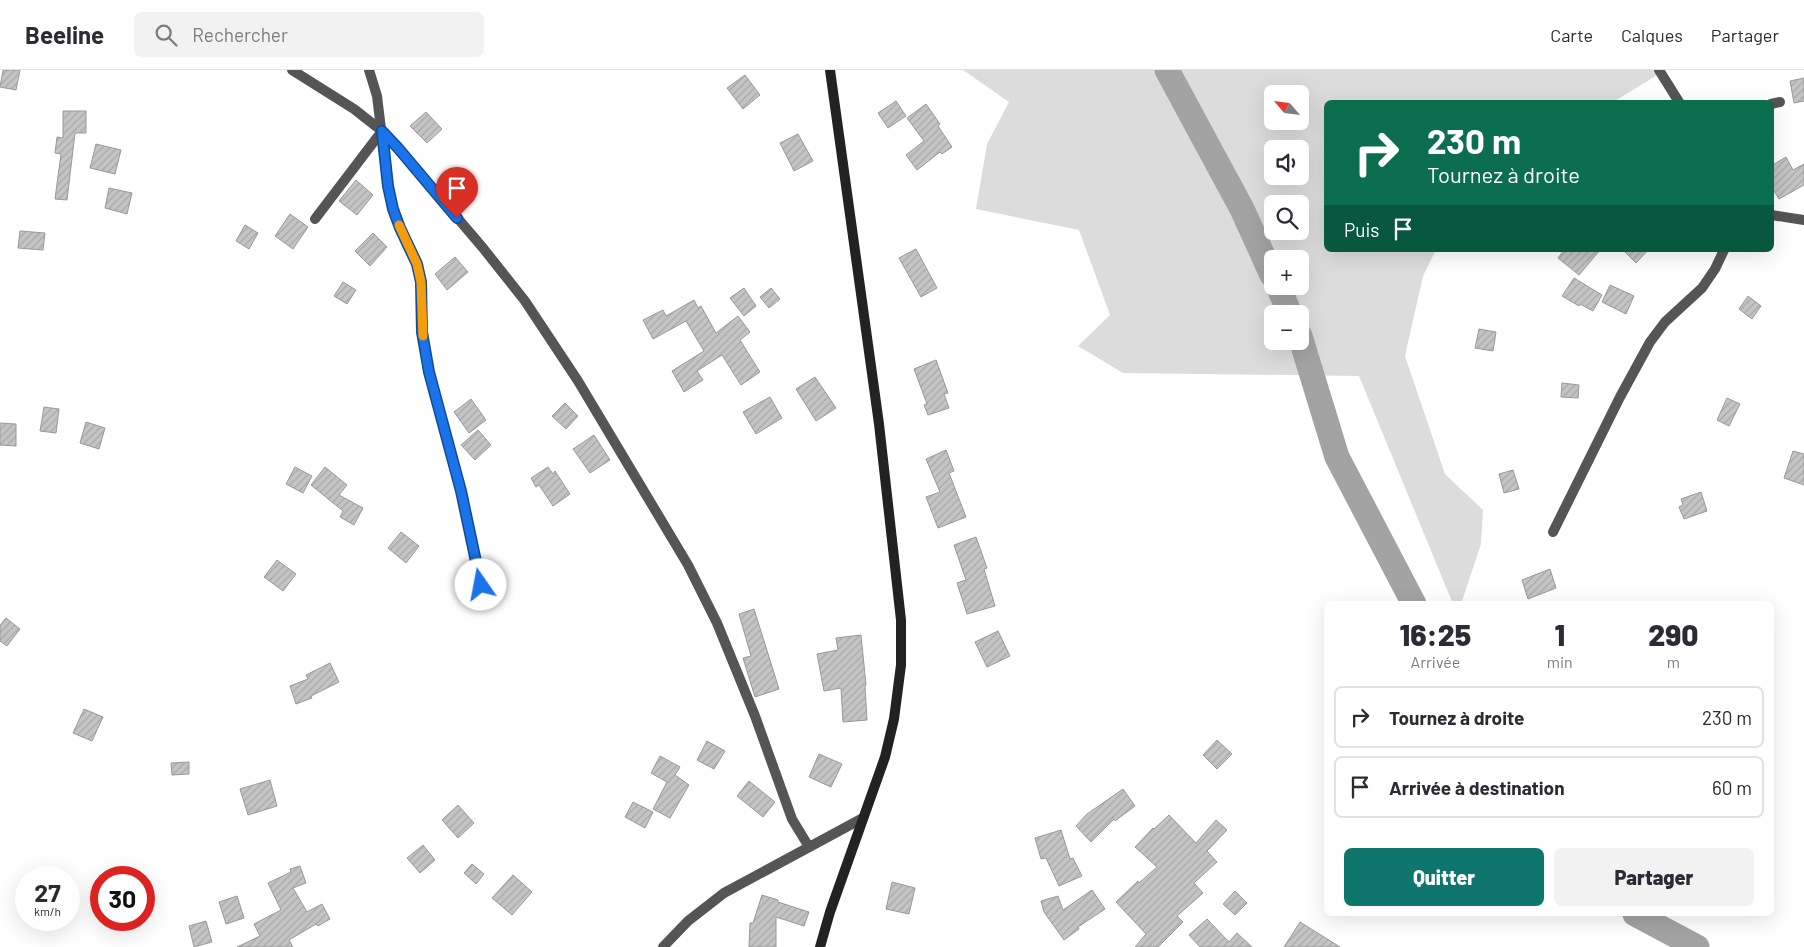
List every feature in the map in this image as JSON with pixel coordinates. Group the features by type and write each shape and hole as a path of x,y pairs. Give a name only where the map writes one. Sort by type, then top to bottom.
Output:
{"main road":[{"path":"820,947 830,912 885,757 894,719 901,664 901,620 879,424 830,70"}],"street":[{"path":"292,70 354,109 382,131 398,148 483,248 525,301 578,380 688,565 717,623 755,716 792,819 809,846"},
{"path":"369,70 377,96 388,186 393,209 417,264 421,282 422,332 429,372 461,491 481,585"},
{"path":"1659,70 1678,100"},
{"path":"315,219 382,131"},
{"path":"1774,215 1804,220"},
{"path":"1553,532 1650,342 1665,322 1702,288 1715,269 1723,252"},
{"path":"663,947 688,921 724,893 863,818"}],"shaded area":[{"path":"963,70 1666,70 1616,100 1324,100 1324,252 1435,252 1423,276 1405,356 1445,474 1483,510 1481,544 1462,601 1452,601 1359,376 1123,373 1078,346 1110,315 1079,230 976,209 987,144 1009,102"}],"building":[{"path":"3,70 20,70 16,90 0,87"},
{"path":"745,75 760,95 743,109 727,88"},
{"path":"1804,78 1804,101 1794,103 1790,81"},
{"path":"896,101 906,116 888,128 878,113"},
{"path":"926,104 940,124 938,126 952,147 942,154 940,152 917,170 906,155 924,141 907,118"},
{"path":"63,111 86,111 86,133 75,133 67,200 55,199 61,154 55,153 57,137 63,138"},
{"path":"426,112 442,129 427,143 410,126"},
{"path":"798,134 813,161 794,171 780,143"},
{"path":"96,144 121,150 115,174 90,168"},
{"path":"1786,157 1793,170 1804,164 1804,185 1779,199 1774,191 1774,164"},
{"path":"356,180 373,195 357,215 339,201"},
{"path":"109,188 132,193 127,214 105,208"},
{"path":"290,214 308,227 293,249 275,236"},
{"path":"245,225 258,233 249,249 236,241"},
{"path":"20,231 45,233 43,250 18,248"},
{"path":"373,233 387,247 370,266 355,251"},
{"path":"916,249 937,288 921,297 899,258"},
{"path":"1562,252 1598,252 1579,275 1558,258"},
{"path":"1625,252 1646,252 1636,263"},
{"path":"455,257 468,272 447,290 435,274"},
{"path":"1574,278 1602,295 1593,311 1580,304 1579,306 1562,296"},
{"path":"343,282 356,290 347,304 334,296"},
{"path":"1610,285 1634,296 1626,314 1602,302"},
{"path":"744,288 756,306 744,316 730,298"},
{"path":"771,288 780,299 769,308 760,297"},
{"path":"1748,296 1761,306 1752,319 1739,309"},
{"path":"694,300 698,308 701,306 716,333 738,316 750,332 740,340 760,372 741,385 722,355 697,371 703,380 684,392 672,371 704,351 686,321 653,339 643,320 663,310 666,316"},
{"path":"1479,329 1496,332 1493,351 1475,348"},
{"path":"936,360 948,393 944,394 949,408 928,415 924,405 927,404 914,369"},
{"path":"815,377 836,408 816,421 796,389"},
{"path":"1562,383 1579,385 1578,398 1561,397"},
{"path":"770,397 782,418 756,434 743,412"},
{"path":"1727,398 1740,404 1729,426 1717,420"},
{"path":"471,399 486,420 469,433 454,412"},
{"path":"565,403 578,416 566,429 552,416"},
{"path":"44,407 59,409 56,433 40,431"},
{"path":"86,422 105,428 99,449 80,443"},
{"path":"0,423 16,424 16,446 0,445"},
{"path":"478,430 491,445 475,460 461,445"},
{"path":"594,435 610,460 590,473 573,449"},
{"path":"946,450 954,471 949,473 966,517 938,528 926,497 940,492 926,459"},
{"path":"1793,451 1804,454 1804,485 1784,478"},
{"path":"295,467 312,476 303,493 286,484"},
{"path":"325,467 347,485 339,495 363,508 354,525 340,517 343,511 311,485"},
{"path":"548,467 553,474 555,471 570,494 553,506 539,485 536,487 531,478"},
{"path":"1513,470 1519,489 1504,493 1499,474"},
{"path":"1701,492 1707,511 1684,519 1679,507 1683,505 1681,499"},
{"path":"401,532 419,546 406,563 388,548"},
{"path":"976,537 987,568 984,569 995,606 967,614 957,583 966,580 954,545"},
{"path":"277,560 296,574 283,591 264,577"},
{"path":"1550,569 1556,588 1528,599 1522,580"},
{"path":"754,609 779,689 755,697 743,658 751,656 739,614"},
{"path":"6,618 20,629 7,646 0,641 0,625"},
{"path":"998,631 1010,656 987,667 975,642"},
{"path":"861,635 867,720 843,722 841,688 824,691 817,654 838,650 836,638"},
{"path":"330,663 339,682 311,696 312,698 296,704 290,686 308,679 306,675"},
{"path":"84,709 103,717 92,741 73,733"},
{"path":"1217,740 1232,754 1217,769 1203,755"},
{"path":"707,741 725,751 714,769 697,760"},
{"path":"819,754 842,764 831,787 809,777"},
{"path":"660,756 680,767 675,775 689,785 670,818 653,809 667,782 651,773"},
{"path":"189,762 189,774 172,775 171,763"},
{"path":"270,780 277,806 248,815 240,789"},
{"path":"749,781 775,802 763,817 737,796"},
{"path":"1123,789 1135,806 1115,821 1114,819 1091,842 1076,826 1087,814"},
{"path":"633,802 653,812 645,828 625,817"},
{"path":"458,805 474,823 458,838 442,820"},
{"path":"1169,815 1196,843 1216,820 1227,830 1207,851 1217,862 1194,883 1203,893 1177,916 1183,922 1158,947 1135,947 1146,934 1116,902 1138,881 1139,883 1157,867 1135,847"},
{"path":"1061,830 1070,859 1073,858 1082,876 1059,886 1046,858 1041,859 1035,838"},
{"path":"423,845 435,860 420,873 407,858"},
{"path":"472,864 484,874 476,884 464,873"},
{"path":"300,866 306,883 293,888 307,912 322,904 330,919 318,926 316,924 289,940 293,947 237,947 260,936 254,924 281,910 268,883 291,872 290,869"},
{"path":"513,875 532,892 512,915 492,898"},
{"path":"892,882 915,888 909,914 886,909"},
{"path":"1092,890 1105,909 1078,927 1079,929 1064,940 1044,912 1041,901 1058,896 1063,910"},
{"path":"1235,891 1247,903 1235,915 1223,904"},
{"path":"762,895 809,912 804,926 776,917 776,947 749,947 750,923 753,923"},
{"path":"237,896 244,918 226,924 219,902"},
{"path":"1207,919 1229,942 1237,933 1252,947 1200,947 1189,935"},
{"path":"206,921 212,942 194,947 189,926"},
{"path":"1300,922 1340,947 1284,947"}],"waterway":[{"path":"1167,70 1242,209 1264,257"},
{"path":"1282,295 1286,305"},
{"path":"1304,350 1337,457 1412,601"},
{"path":"1639,916 1697,947"}],"slow traffic":[{"path":"399,225 417,264 421,282 423,336"}],"route":[{"path":"457,218 382,131 388,186 393,209 417,264 421,282 422,332 429,372 461,491 481,585"}]}
